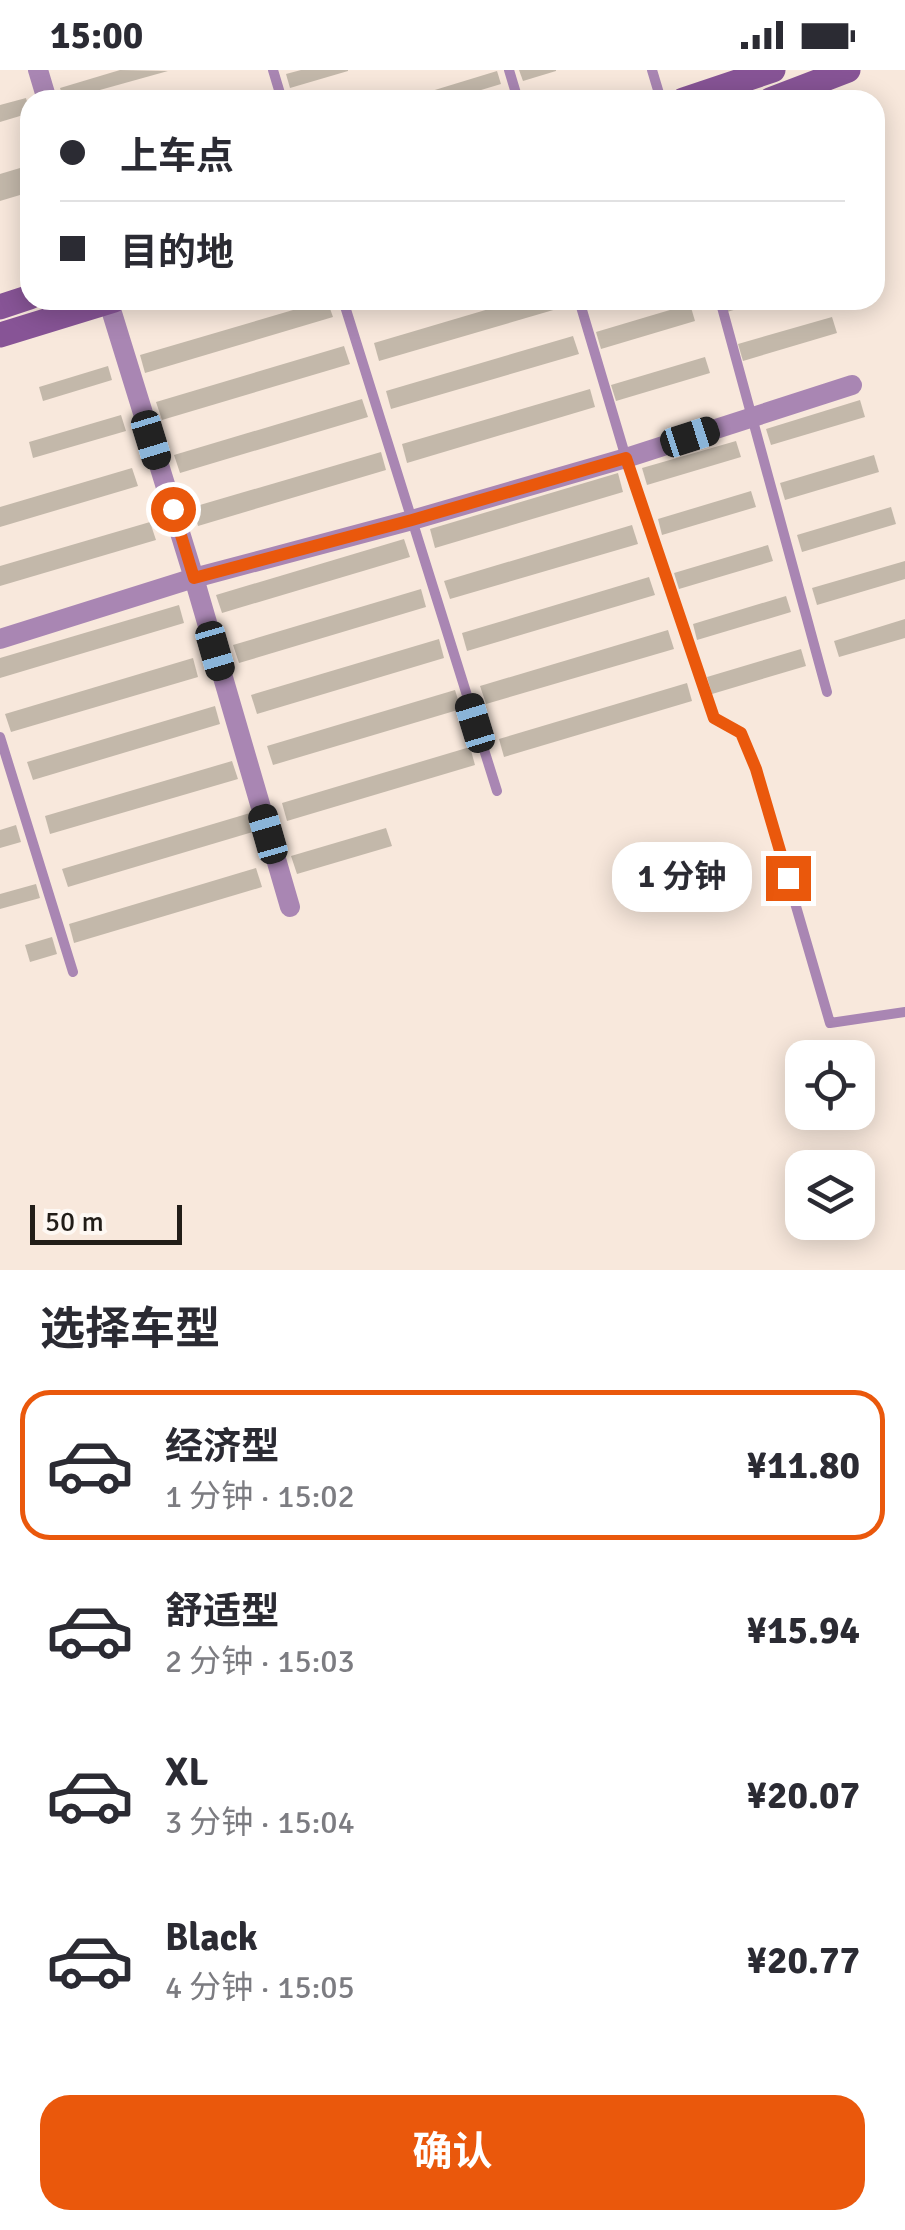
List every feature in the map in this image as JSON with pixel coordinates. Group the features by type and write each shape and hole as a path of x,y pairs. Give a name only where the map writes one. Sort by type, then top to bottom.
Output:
{"main road":[{"path":"713,90 773,70"},
{"path":"796,90 848,70"},
{"path":"0,335 79,310"}],"street":[{"path":"113,310 290,907"},
{"path":"0,639 194,578 626,458 852,385"}],"lane":[{"path":"346,310 496,791"},
{"path":"581,310 626,458 714,718 741,733 756,769 830,1023 905,1012"},
{"path":"723,310 826,692"},
{"path":"0,736 73,972"}],"building":[{"path":"120,70 168,71 100,90 60,88"},
{"path":"301,70 348,71 290,88 286,74"},
{"path":"519,70 556,70 556,71 523,81"},
{"path":"497,71 501,84 481,90 435,90"},
{"path":"20,100 20,116 0,122 0,105"},
{"path":"20,168 20,195 0,201 0,174"},
{"path":"293,310 331,310 333,317 145,373 140,355"},
{"path":"485,310 553,310 379,361 374,343"},
{"path":"670,310 692,310 695,321 601,349 596,332"},
{"path":"832,317 837,333 743,361 738,344"},
{"path":"573,336 579,354 391,409 386,391"},
{"path":"344,346 350,364 162,420 156,402"},
{"path":"705,357 710,373 616,401 611,385"},
{"path":"108,366 112,380 43,401 39,387"},
{"path":"590,389 595,407 407,463 402,444"},
{"path":"362,399 368,417 180,473 174,455"},
{"path":"860,400 865,417 771,445 766,429"},
{"path":"121,415 126,431 33,458 29,442"},
{"path":"736,441 741,457 647,485 642,468"},
{"path":"381,452 386,470 198,526 193,507"},
{"path":"874,455 879,472 785,500 780,483"},
{"path":"132,468 138,486 0,527 0,507"},
{"path":"618,473 623,492 435,548 430,529"},
{"path":"751,491 756,507 662,535 658,519"},
{"path":"891,507 896,524 802,552 797,535"},
{"path":"150,522 156,540 0,586 0,566"},
{"path":"632,525 638,544 450,599 444,581"},
{"path":"404,539 410,557 222,613 216,595"},
{"path":"768,545 773,561 679,589 674,573"},
{"path":"905,561 905,579 817,605 812,588"},
{"path":"649,577 655,595 467,651 462,633"},
{"path":"421,589 426,607 239,663 233,645"},
{"path":"786,596 791,612 697,640 693,624"},
{"path":"179,605 184,623 0,678 0,658"},
{"path":"905,619 905,638 839,657 834,641"},
{"path":"668,630 674,649 486,704 480,686"},
{"path":"439,639 444,658 257,714 251,695"},
{"path":"801,649 806,666 712,694 707,677"},
{"path":"193,658 198,677 11,732 5,714"},
{"path":"687,683 692,701 504,757 499,739"},
{"path":"455,690 461,709 273,765 267,746"},
{"path":"215,706 220,724 33,780 27,762"},
{"path":"470,747 475,765 287,821 282,803"},
{"path":"232,761 238,779 50,834 45,816"},
{"path":"250,813 256,831 68,887 62,869"},
{"path":"16,825 21,842 0,848 0,830"},
{"path":"386,828 392,846 297,874 291,856"},
{"path":"256,868 262,887 74,943 69,924"},
{"path":"36,884 40,898 0,909 0,894"},
{"path":"52,937 57,954 30,962 25,945"}],"route":[{"path":"173,509 194,578 626,458 714,718 741,733 756,769 788,878"}]}
